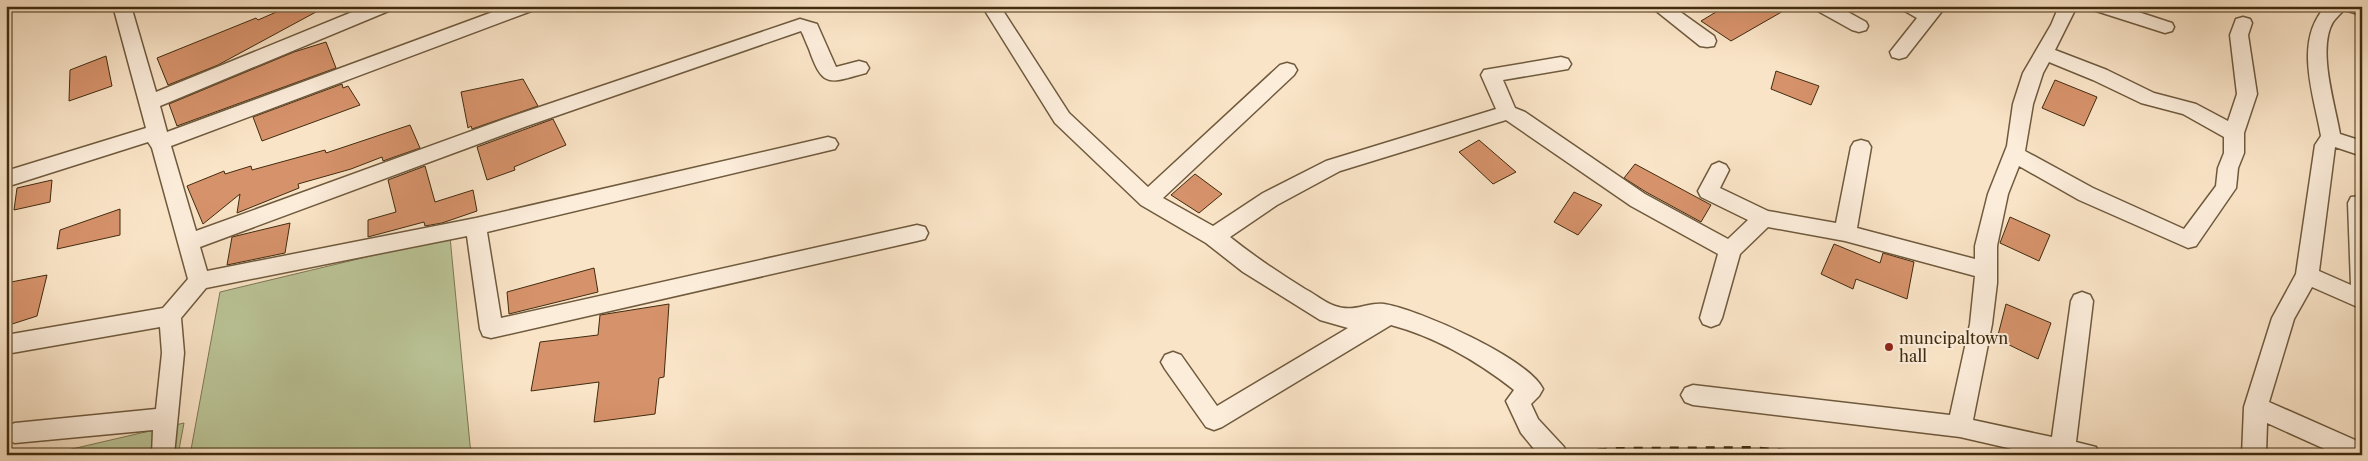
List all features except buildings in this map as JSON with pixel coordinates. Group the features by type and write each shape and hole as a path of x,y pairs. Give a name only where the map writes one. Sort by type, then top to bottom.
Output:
{"street":[{"path":"122,6 157,138 199,281"},
{"path":"148,103 385,6"},
{"path":"6,179 157,138 528,6"},
{"path":"991,6 1062,118 1148,199 1214,237 1251,266 1328,314 1350,319 1382,313 1390,314 1426,326 1494,361 1531,389 1518,401 1528,426 1555,455"},
{"path":"1659,6 1708,41"},
{"path":"1822,6 1859,26"},
{"path":"1899,52 1933,11 1909,6"},
{"path":"1960,427 1981,324 1986,270 1986,246 1998,194 2017,146 2023,104 2033,73 2060,25 2068,6"},
{"path":"2100,6 2165,27"},
{"path":"2331,138 2320,81 2318,57 2319,39 2324,20 2337,6"},
{"path":"2350,6 2362,9"},
{"path":"2014,154 2086,194 2188,240 2226,188 2228,168 2234,153 2234,134 2247,94 2239,34 2242,23"},
{"path":"187,243 520,121 800,25 810,28 824,65 832,75 859,68"},
{"path":"2044,53 2100,75 2148,98 2189,109 2234,134"},
{"path":"1507,113 1491,75 1561,64"},
{"path":"1148,199 1287,70"},
{"path":"1214,237 1270,199 1333,166 1507,113 1518,117 1638,200 1730,250"},
{"path":"2331,138 2362,149"},
{"path":"2254,455 2256,407 2284,318 2307,275 2325,145 2331,138"},
{"path":"6,345 170,316 199,281 476,226 828,144"},
{"path":"1845,233 1861,147"},
{"path":"1719,170 1708,191 1764,218 1845,233 1986,270"},
{"path":"2358,202 2362,296"},
{"path":"1711,318 1730,250 1764,218"},
{"path":"476,226 490,329 917,232"},
{"path":"2307,275 2362,300"},
{"path":"2063,448 2082,301"},
{"path":"1173,362 1214,420 1390,314"},
{"path":"163,453 173,354 170,316"},
{"path":"1693,395 1960,427 2063,448 2086,455"},
{"path":"2256,407 2362,454"},
{"path":"15,433 166,418"}],"green space":[{"path":"450,237 471,455 190,455 220,292"},
{"path":"184,423 178,455 46,455"}],"railway":[{"path":"1544,455 1614,449 1751,448 1832,455"}],"place":[{"name":"muncipaltown hall","path":"1889,347"}]}
